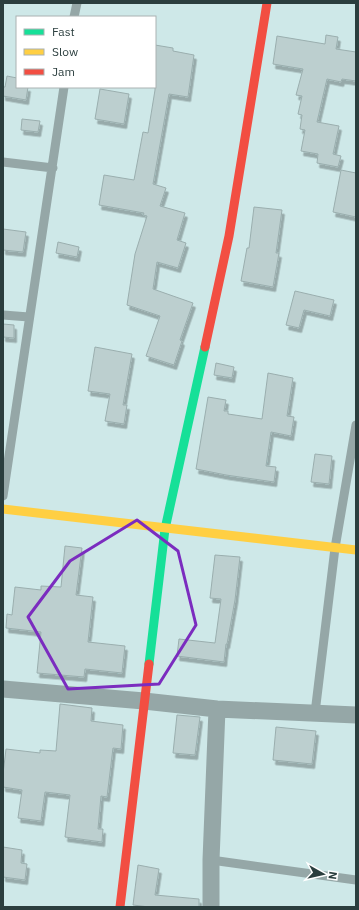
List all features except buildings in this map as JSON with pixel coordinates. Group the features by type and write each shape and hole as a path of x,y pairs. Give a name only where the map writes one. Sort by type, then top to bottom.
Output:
{"street":[{"path":"120,907 165,529 229,236 267,3"},
{"path":"3,509 356,550"},
{"path":"3,689 217,709 356,715"},
{"path":"211,907 211,860 217,709"}],"lane":[{"path":"74,3 74,16"},
{"path":"3,496 64,88"},
{"path":"3,162 53,168"},
{"path":"3,315 29,317"},
{"path":"315,713 335,548 356,425"},
{"path":"211,860 356,880"}],"highlighted area":[{"path":"137,520 178,551 196,625 159,684 68,689 28,617 70,561"}],"traffic: fast":[{"path":"149,664 165,529 205,347"}],"traffic: slow":[{"path":"3,509 356,550"}],"traffic: jam":[{"path":"205,347 229,236 267,3"},
{"path":"120,907 149,664"}]}
